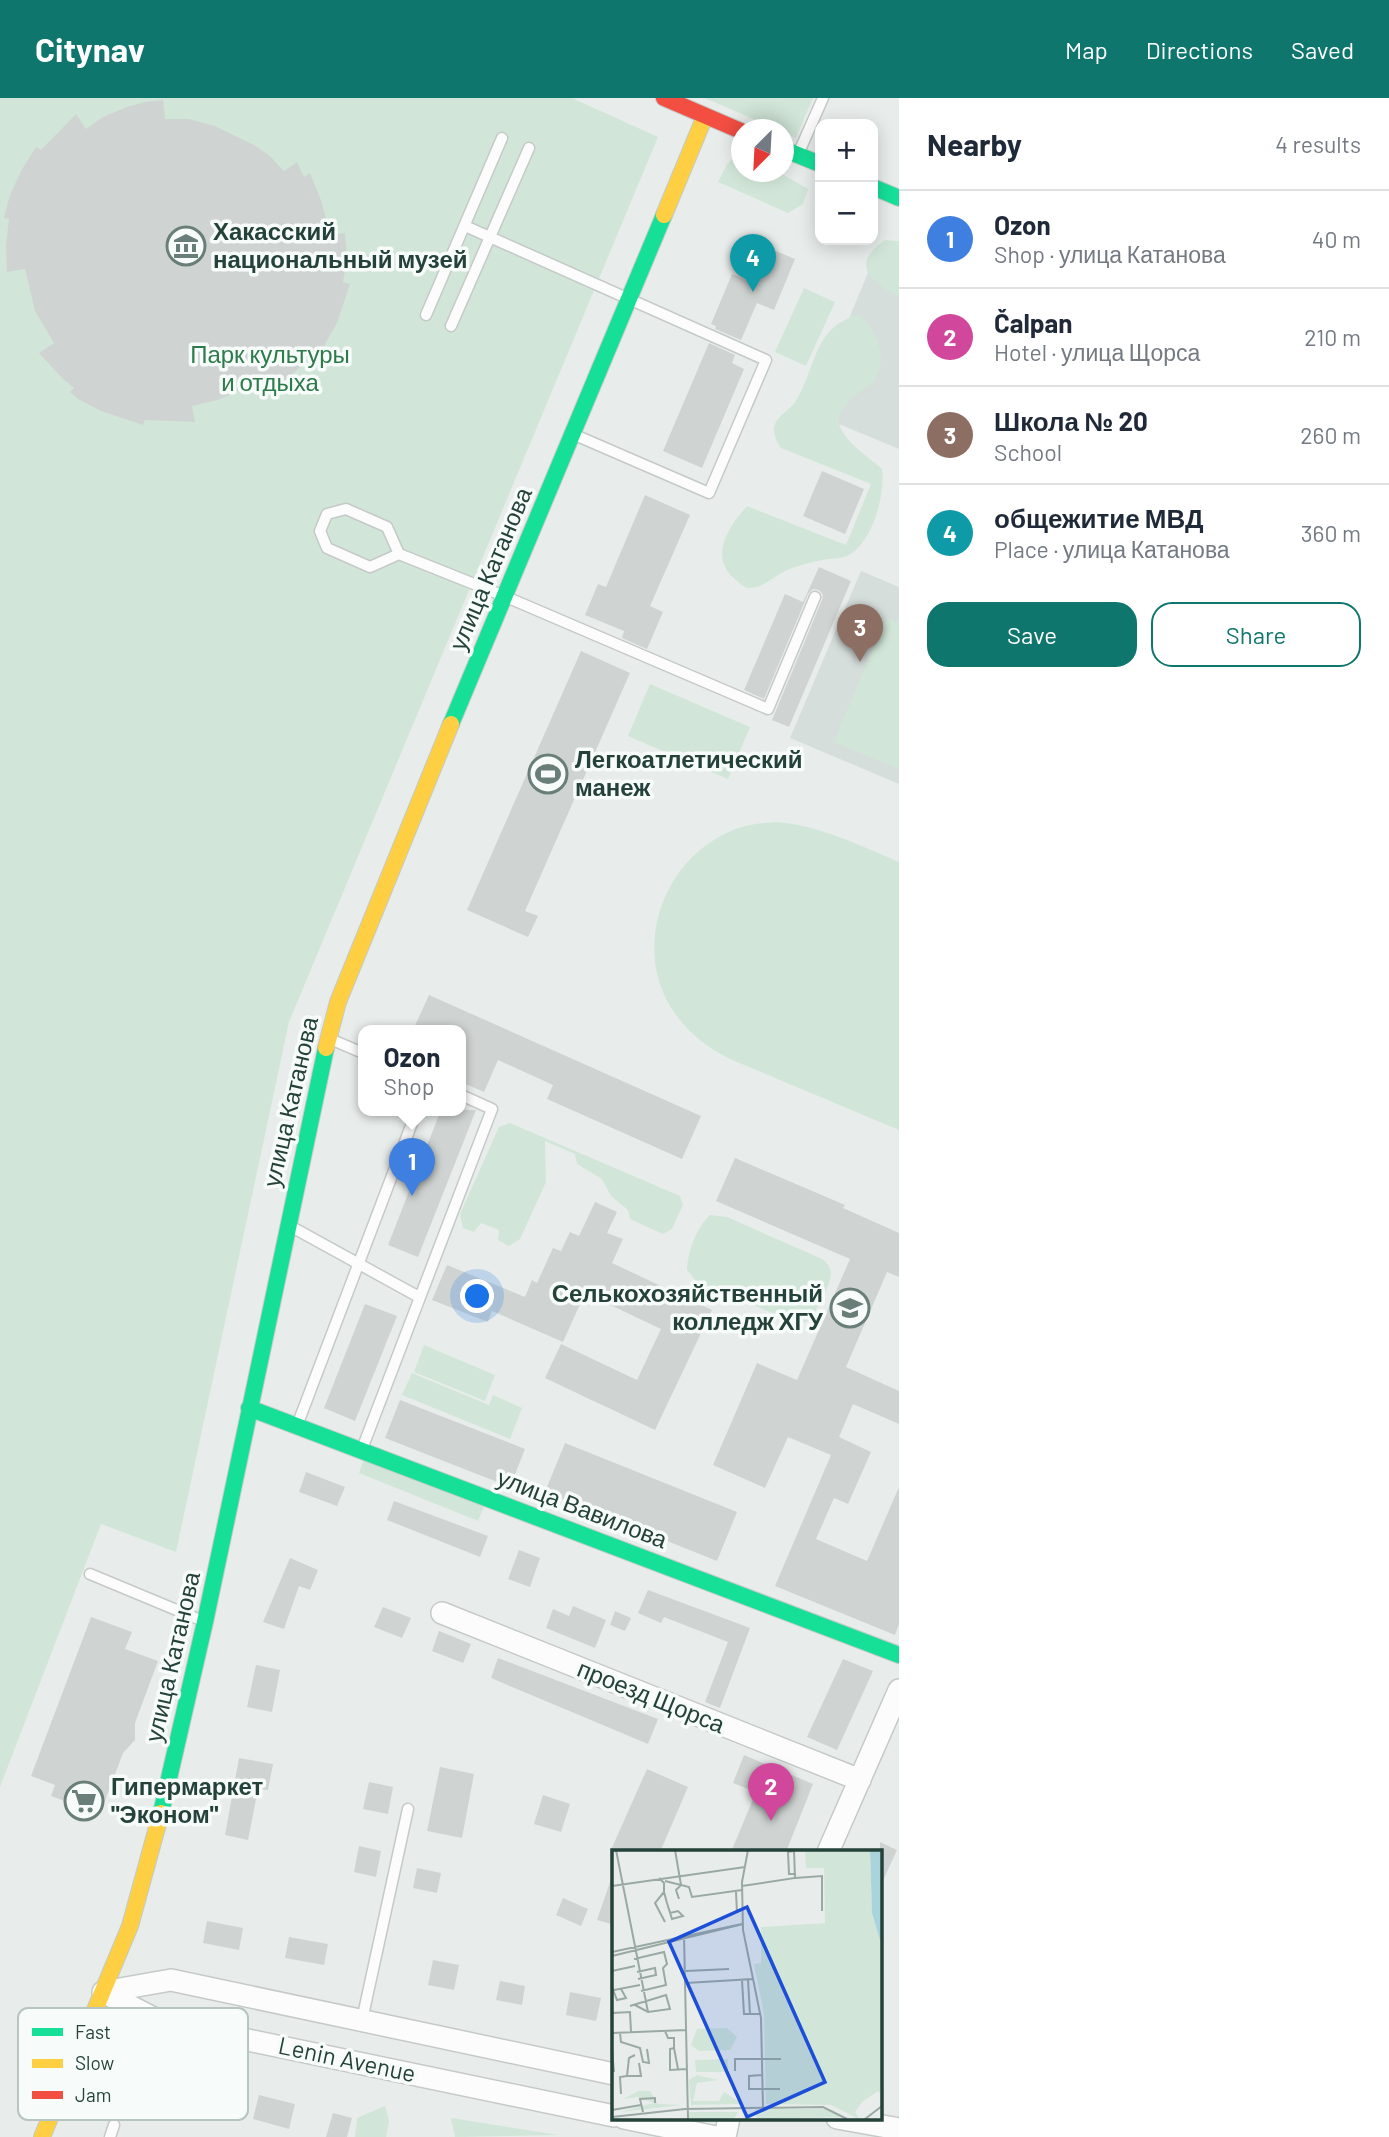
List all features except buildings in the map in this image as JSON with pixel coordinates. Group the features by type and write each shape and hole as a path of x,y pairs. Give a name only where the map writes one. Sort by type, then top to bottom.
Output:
{"street":[{"path":"664,98 731,127"},
{"name":"улица Катанова","path":"96,2008 130,1926 153,1847 205,1622 328,1038 343,989 705,116"},
{"path":"794,153 815,162"},
{"path":"878,189 899,198"},
{"name":"улица Вавилова","path":"249,1408 899,1655"},
{"name":"проезд Щорса","path":"442,1613 860,1780"},
{"path":"829,1850 899,1690"},
{"name":"Lenin Avenue","path":"103,1992 171,1980 612,2074"},
{"name":"Lenin Avenue","path":"103,1992 134,2008"},
{"name":"Lenin Avenue","path":"248,2040 612,2116"},
{"name":"улица Катанова","path":"42,2137 49,2120"},
{"path":"634,2120 716,2137"},
{"path":"848,2120 899,2129"}],"lane":[{"path":"794,147 823,98"},
{"path":"426,315 502,138"},
{"path":"451,326 529,148"},
{"path":"465,226 766,360 709,493 573,434"},
{"path":"399,554 370,567 327,548 320,531 327,513 346,509 387,527 399,554 768,709 815,597"},
{"path":"328,1038 358,1051"},
{"path":"362,1449 492,1109 466,1097"},
{"path":"297,1425 415,1116"},
{"path":"287,1225 419,1297"},
{"path":"90,1574 205,1622"},
{"path":"362,2020 408,1809"},
{"path":"110,2137 114,2125"}],"shaded area":[{"path":"880,244 899,251 899,449 810,412"},
{"path":"861,571 899,587 899,784 790,738"}],"green space":[{"name":"Парк культуры и отдыха","path":"0,98 572,98 658,137 289,1022 176,1552 101,1524 0,1787"},
{"path":"705,98 813,98 796,138 794,119 753,119"},
{"path":"731,160 731,182 794,181 808,189 803,204 788,213 718,182"},
{"path":"885,240 899,241 899,297 873,279 866,265 874,249"},
{"path":"804,288 835,302 806,366 775,352"},
{"path":"852,316 860,316 872,330 879,347 880,365 873,382 852,397 838,418 849,440 882,469 882,492 875,519 854,552 844,557 796,567 759,586 746,587 727,570 722,552 728,532 747,506 846,545 871,484 781,448 774,433 778,419 800,393 826,335"},
{"path":"886,618 899,623 899,769 834,742"},
{"path":"650,684 750,727 728,779 628,736"},
{"path":"778,822 825,832 899,862 899,1130 722,1055 688,1029 676,1015 662,990 655,964 655,937 660,911 671,886 686,863 707,845 731,831 760,823"},
{"path":"510,1123 680,1196 683,1205 672,1229 663,1234 630,1219 628,1210 611,1196 602,1179 577,1164 575,1154 545,1141 546,1182 520,1239 509,1246 498,1240 499,1230 481,1223 474,1232 463,1228 460,1214 499,1127"},
{"path":"710,1215 727,1217 826,1262 830,1269 830,1278 822,1299 806,1322 796,1323 696,1281 687,1270 689,1255 697,1233"},
{"path":"424,1345 495,1375 485,1401 414,1372"},
{"path":"412,1373 489,1405 493,1395 522,1408 510,1439 402,1395"},
{"path":"365,1456 485,1504 478,1521 359,1473"},
{"path":"385,2106 389,2121 386,2137 355,2137 357,2118"},
{"path":"451,2118 558,2135 455,2137"}],"traffic: fast":[{"path":"794,153 815,162"},
{"path":"878,189 899,198"},
{"path":"451,724 664,215"},
{"path":"161,1813 205,1622 326,1048"},
{"path":"249,1408 899,1655"}],"traffic: slow":[{"path":"664,215 705,116"},
{"path":"326,1048 338,1002 451,724"},
{"path":"96,2008 130,1926 161,1813"},
{"path":"42,2137 49,2120"}],"traffic: jam":[{"path":"664,98 731,127"}],"place":[{"name":"Хакасский национальный музей","path":"186,246"},
{"name":"общежитие МВД","path":"753,292"},
{"name":"Школа № 20","path":"860,662"},
{"name":"Легкоатлетический манеж","path":"548,774"},
{"name":"Ozon","path":"412,1196"},
{"name":"Селькохозяйственный колледж ХГУ","path":"850,1308"},
{"name":"Гипермаркет \"Эконом\"","path":"84,1801"},
{"name":"Čalpan","path":"771,1821"}]}
